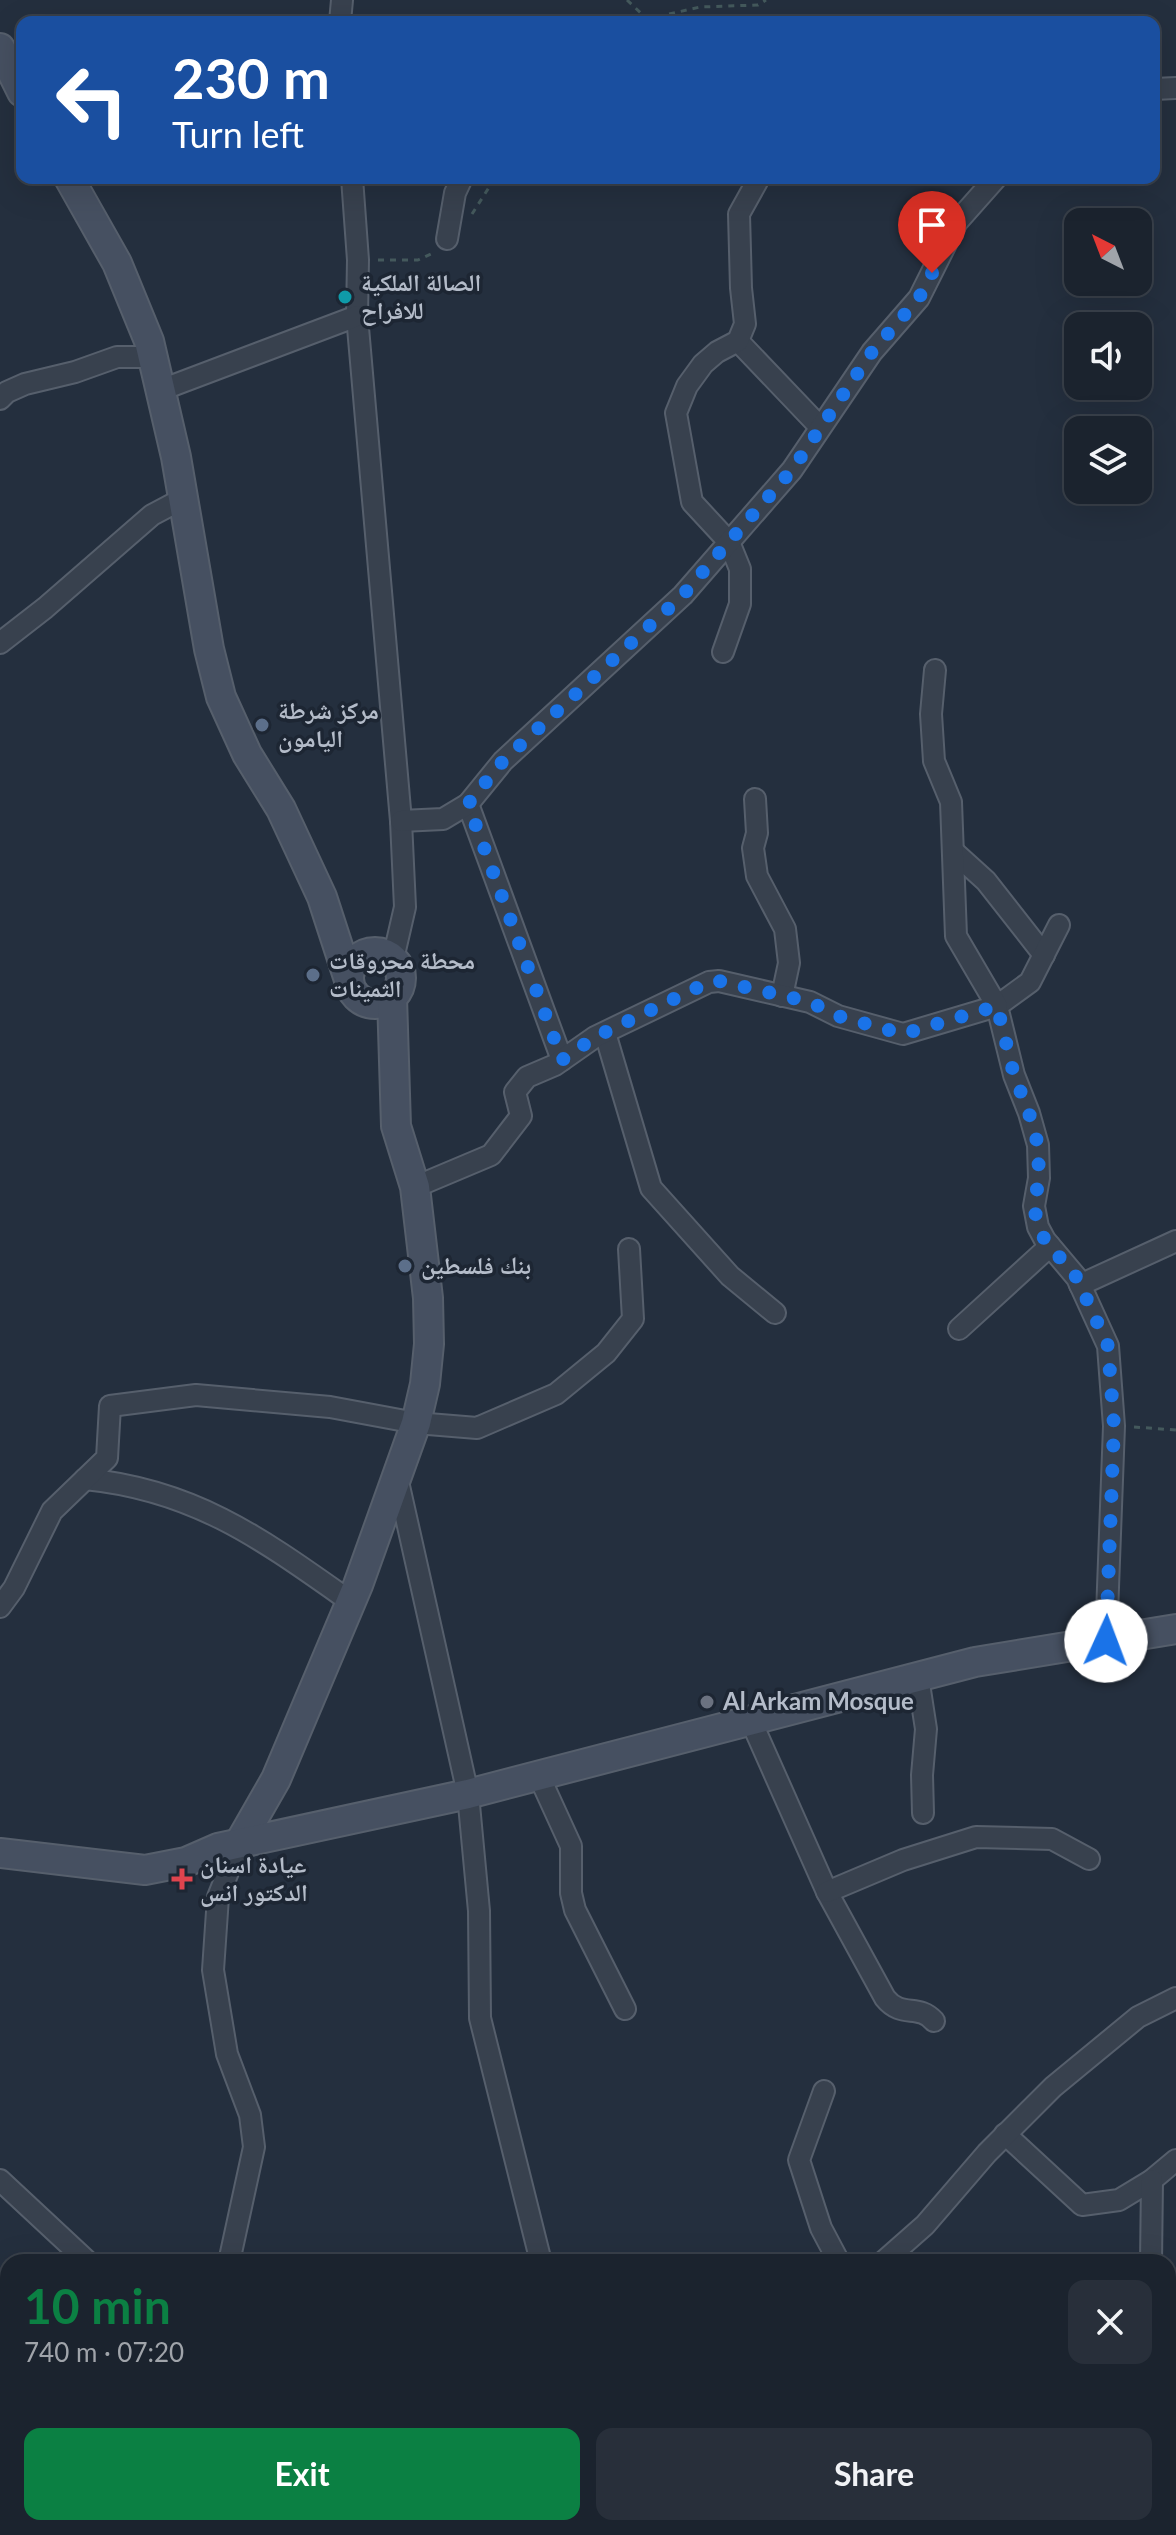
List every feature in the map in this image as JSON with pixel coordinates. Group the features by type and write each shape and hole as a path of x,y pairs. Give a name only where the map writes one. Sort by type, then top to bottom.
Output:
{"street":[{"path":"0,48 16,80"},
{"path":"72,184 125,278 153,357 184,498 209,649 221,697 247,754 281,809 322,897 353,993 367,1003 385,1002 392,997 401,974 393,959 378,952 361,955 350,968 348,977"},
{"path":"352,184 358,260 357,316 401,821 405,907 393,959"},
{"path":"447,239 459,184"},
{"path":"723,652 740,604 740,569 729,542 692,502 676,413 687,386 703,364 738,341 745,324 739,214 756,184"},
{"path":"401,821 443,819 468,804 503,761 683,595 792,470 872,352 919,298 957,222 991,184"},
{"path":"161,390 357,316"},
{"path":"738,341 820,427"},
{"path":"0,399 7,392 25,384 75,372 117,357 153,357"},
{"path":"0,643 152,515 184,498"},
{"path":"935,670 931,714 934,761 951,802 956,936 997,1006 1014,1075 1035,1129 1039,1162 1035,1216 1038,1227 1080,1285 1108,1346 1114,1426 1106,1641"},
{"path":"755,799 757,833 753,848 757,876 785,929 789,963 782,996"},
{"path":"468,804 562,1060"},
{"path":"954,852 986,881 1044,955"},
{"path":"415,1187 491,1155 521,1116 515,1092 527,1077 605,1033 709,982 719,981 810,1002 838,1016 903,1034 997,1006 1030,982 1059,925"},
{"path":"231,2254 254,2147 246,2100 227,2054 213,1970 218,1897 240,1842 276,1779 351,1602 416,1423 427,1374 430,1334 415,1187 396,1126 392,997"},
{"path":"605,1033 651,1188 730,1276 775,1313"},
{"path":"1080,1285 1176,1241"},
{"path":"959,1329 1050,1246"},
{"path":"0,1607 14,1588 52,1511 107,1458 110,1406 196,1395 330,1407 416,1423 477,1428 556,1394 606,1353 633,1319 629,1249"},
{"path":"397,1477 468,1794 479,1911 480,2018 539,2254"},
{"path":"85,1479 131,1486 210,1511 259,1538 351,1602"},
{"path":"0,1853 145,1870 177,1864 240,1842 468,1794 975,1662 1176,1629"},
{"path":"918,1677 926,1729 923,1813"},
{"path":"751,1721 827,1892 889,2003 903,2012 924,2012 934,2021"},
{"path":"539,1776 571,1846 571,1893 575,1910 625,2009"},
{"path":"827,1892 903,1860 976,1837 1052,1839 1089,1859"},
{"path":"892,2254 925,2225 1005,2134 1053,2087 1138,2017 1176,1998"},
{"path":"824,2091 799,2160 821,2228 835,2254"},
{"path":"1005,2134 1082,2205 1119,2200 1152,2180 1176,2160"},
{"path":"0,2180 79,2254"},
{"path":"1151,2254 1152,2180"}],"path":[{"path":"627,0 643,16"},
{"path":"655,16 700,7 766,0"},
{"path":"1114,1426 1176,1430"}],"place":[{"name":"الصالة الملكية للافراح","path":"345,297"},
{"name":"مركز شرطة اليامون","path":"262,725"},
{"name":"محطة محروقات الثمينات","path":"313,975"},
{"name":"بنك فلسطين","path":"405,1266"},
{"name":"Al Arkam Mosque","path":"707,1702"},
{"name":"عيادة اسنان الدكتور انس","path":"182,1879"}],"route":[{"path":"932,273 919,298 872,352 792,470 683,595 503,761 468,804 562,1060 595,1037 709,982 719,981 810,1002 838,1016 903,1034 997,1006 1014,1075 1038,1145 1039,1178 1034,1206 1038,1227 1077,1278 1108,1346 1114,1426 1106,1641"}]}
